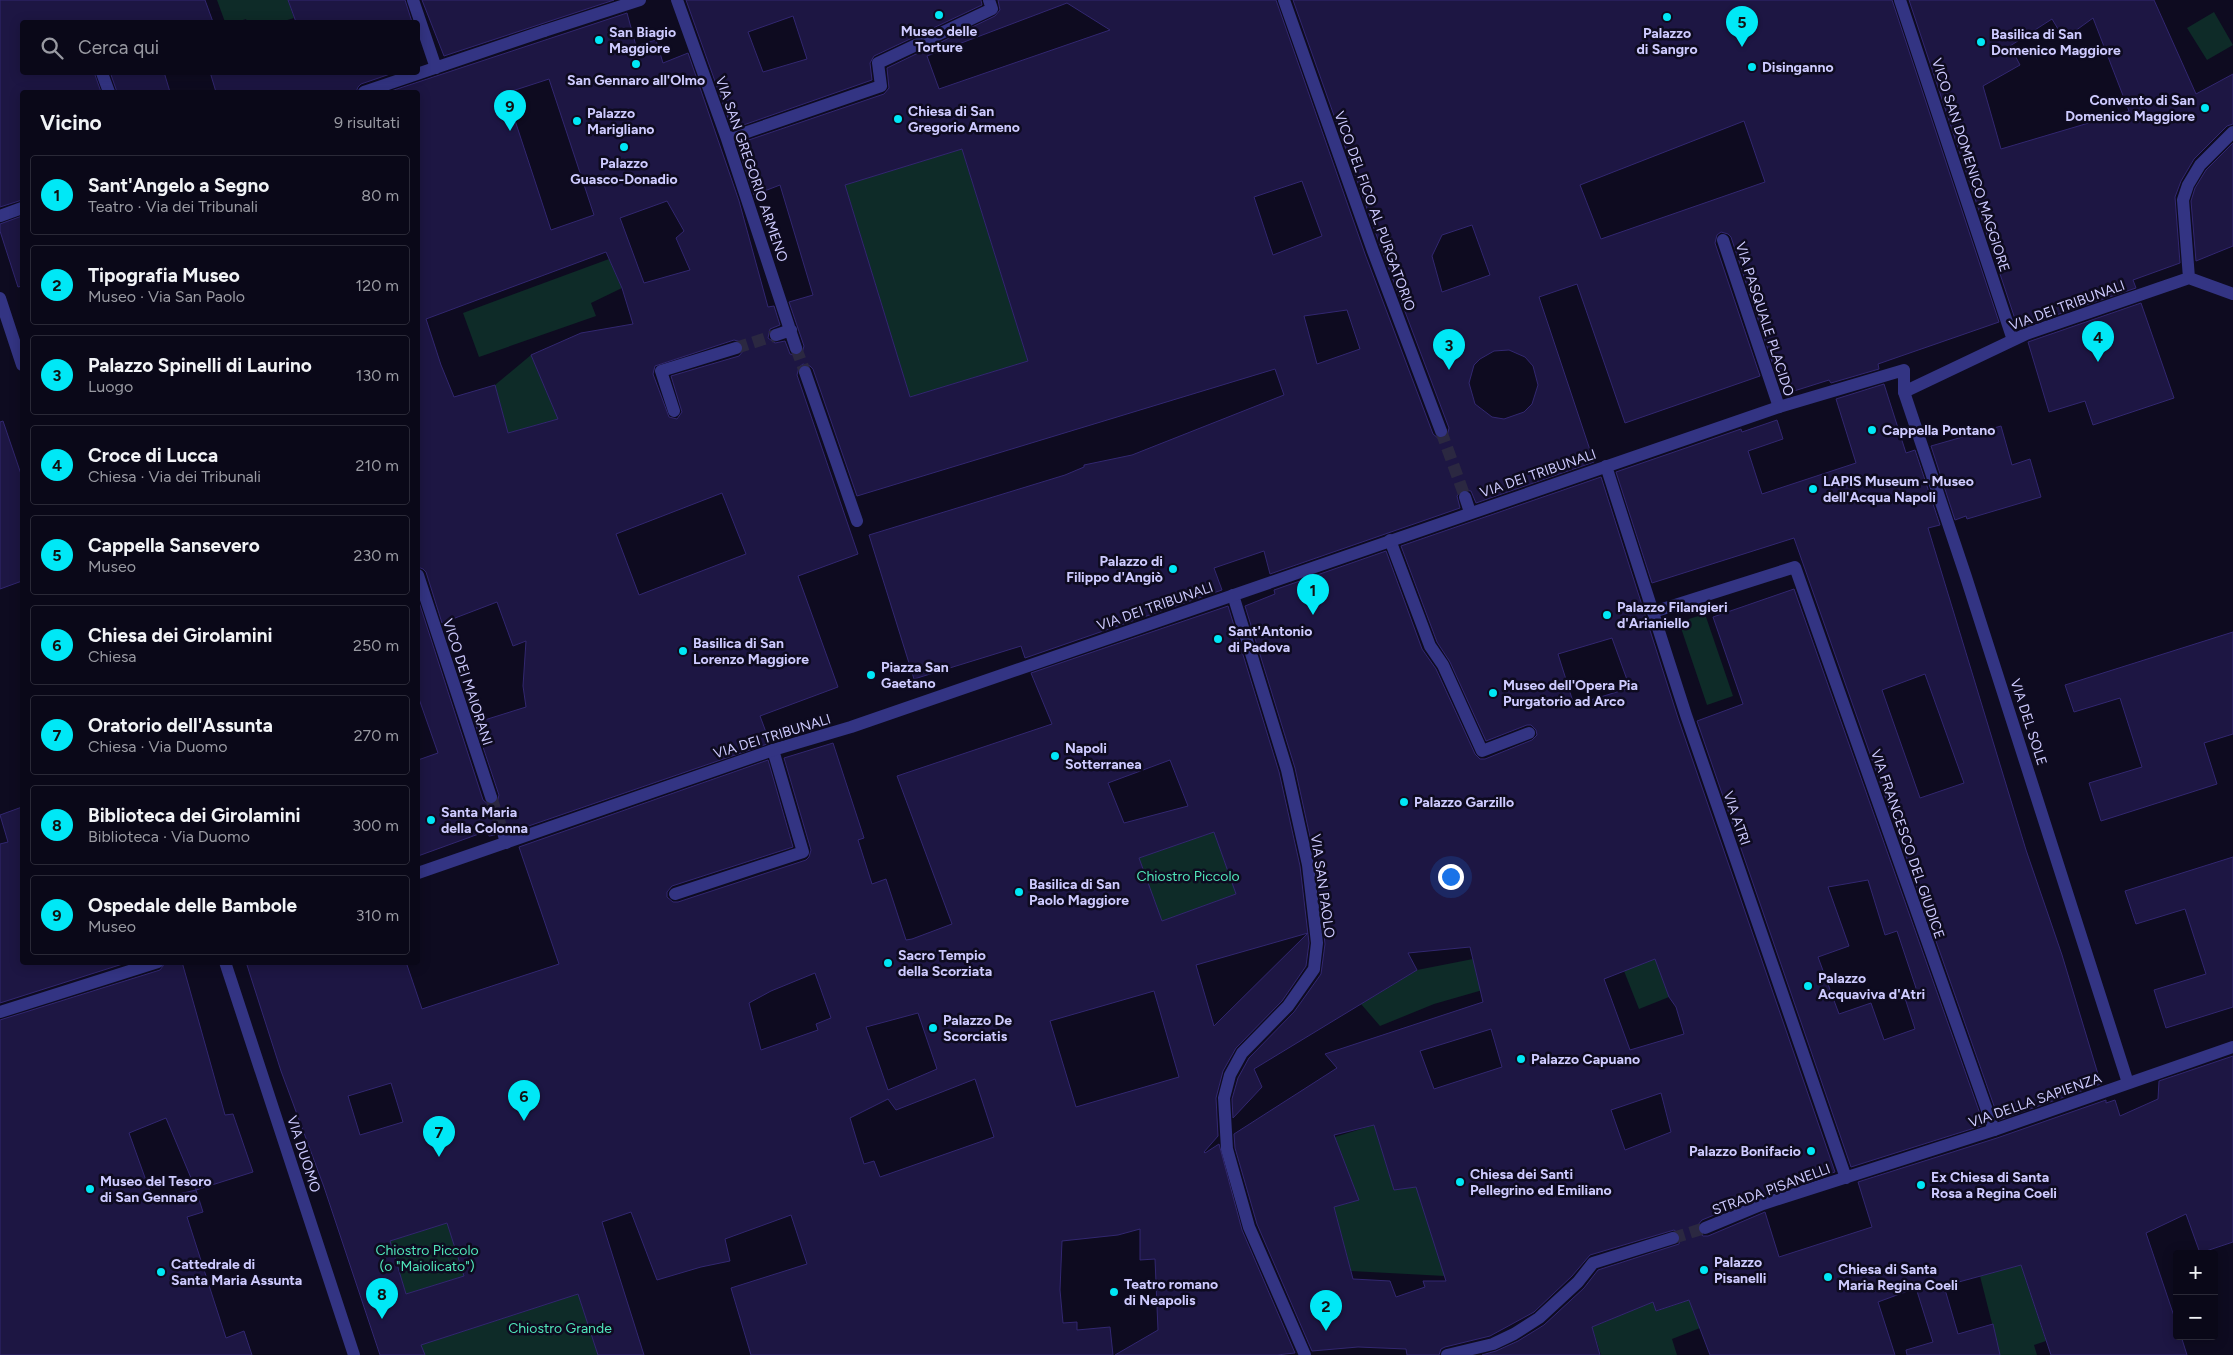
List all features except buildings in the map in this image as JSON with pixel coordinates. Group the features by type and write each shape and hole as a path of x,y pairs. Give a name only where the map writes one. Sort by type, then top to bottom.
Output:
{"street":[{"path":"413,0 420,20"},
{"path":"420,73 640,0"},
{"name":"VIA SAN GREGORIO ARMENO","path":"677,0 727,139 796,348"},
{"path":"727,139 881,86 878,62 992,9 989,0"},
{"name":"VICO DEL FICO AL PURGATORIO","path":"1284,0 1373,251 1441,431"},
{"name":"VICO SAN DOMENICO MAGGIORE","path":"1900,0 2012,340"},
{"path":"420,21 436,68"},
{"path":"103,75 108,90"},
{"path":"370,90 415,75"},
{"path":"2233,132 2200,165 2188,185 2183,200 2189,278 2233,294"},
{"path":"0,216 20,209"},
{"name":"VIA PASQUALE PLACIDO","path":"1723,240 1778,407"},
{"name":"VIA DEI TRIBUNALI","path":"1904,392 2026,334 2189,278"},
{"path":"0,298 20,359"},
{"path":"776,335 791,330"},
{"path":"674,411 661,371 736,348"},
{"name":"VIA DEI TRIBUNALI","path":"420,872 504,838 773,750 851,727 1778,407 1904,370"},
{"name":"VIA DEL SOLE","path":"1904,370 1904,392 1966,576 2128,1083"},
{"path":"805,372 857,521"},
{"name":"VIA ATRI","path":"1606,466 1692,733 1846,1178"},
{"path":"1466,496 1470,512"},
{"path":"1390,540 1430,646 1443,665 1482,751 1529,733"},
{"name":"VIA FRANCESCO DEL GIUDICE","path":"1653,612 1795,567 1994,1130"},
{"name":"VICO DEI MAIORANI","path":"420,582 491,797"},
{"name":"VIA SAN PAOLO","path":"1233,595 1287,770 1308,865 1317,943 1314,969 1288,1006 1242,1053 1230,1075 1224,1098 1227,1149 1249,1226 1305,1355"},
{"path":"675,894 803,852 773,750"},
{"path":"0,1012 149,965"},
{"name":"VIA DUOMO","path":"226,965 354,1355"},
{"name":"VIA DELLA SAPIENZA","path":"1846,1178 1994,1130 2233,1047"},
{"name":"STRADA PISANELLI","path":"1705,1228 1763,1204 1846,1178"},
{"path":"1447,1355 1493,1344 1514,1334 1539,1318 1578,1282 1593,1263 1673,1238"}],"green space":[{"path":"217,0 288,0 294,18 288,20 224,20"},
{"path":"2214,12 2233,45 2207,60 2187,28"},
{"path":"962,149 1028,361 910,397 845,185"},
{"path":"609,259 622,288 591,303 596,316 479,357 463,313"},
{"path":"531,355 558,419 508,433 495,385"},
{"path":"1705,614 1733,696 1707,705 1679,622"},
{"name":"Chiostro Piccolo","path":"1214,832 1236,894 1162,921 1139,858"},
{"path":"1473,959 1507,983 1434,1004 1380,1026 1361,1004 1417,970"},
{"path":"1655,959 1669,997 1639,1009 1624,971"},
{"path":"1374,1125 1394,1190 1422,1186 1445,1276 1351,1271 1334,1207 1359,1200 1335,1137"},
{"name":"Chiostro Piccolo (o \"Maiolicato\")","path":"447,1223 464,1276 406,1294 390,1241"},
{"path":"2024,1263 2030,1291 2046,1341 2034,1345 2037,1355 2000,1355 1980,1276"},
{"name":"Chiostro Grande","path":"578,1294 598,1355 425,1355 421,1345"},
{"path":"1689,1300 1700,1328 1672,1339 1677,1355 1601,1355 1592,1327 1653,1302 1657,1311"}],"tunnel":[{"path":"736,348 776,335"},
{"path":"796,348 805,372"},
{"path":"1441,431 1465,497"},
{"path":"491,797 503,832"},
{"path":"1673,1238 1705,1228"}],"place":[{"name":"Museo delle Torture","path":"939,15"},
{"name":"Palazzo di Sangro","path":"1667,17"},
{"name":"San Biagio Maggiore","path":"599,40"},
{"name":"Basilica di San Domenico Maggiore","path":"1981,42"},
{"name":"Cappella Sansevero","path":"1742,47"},
{"name":"San Gennaro all'Olmo","path":"636,64"},
{"name":"Disinganno","path":"1752,67"},
{"name":"Convento di San Domenico Maggiore","path":"2205,108"},
{"name":"Chiesa di San Gregorio Armeno","path":"898,119"},
{"name":"Palazzo Marigliano","path":"577,121"},
{"name":"Ospedale delle Bambole","path":"510,131"},
{"name":"Palazzo Guasco-Donadio","path":"624,147"},
{"name":"Croce di Lucca","path":"2098,362"},
{"name":"Palazzo Spinelli di Laurino","path":"1449,370"},
{"name":"Cappella Pontano","path":"1872,430"},
{"name":"LAPIS Museum - Museo dell'Acqua Napoli","path":"1813,489"},
{"name":"Palazzo di Filippo d'Angiò","path":"1173,569"},
{"name":"Sant'Angelo a Segno","path":"1313,615"},
{"name":"Palazzo Filangieri d'Arianiello","path":"1607,615"},
{"name":"Sant'Antonio di Padova","path":"1218,639"},
{"name":"Basilica di San Lorenzo Maggiore","path":"683,651"},
{"name":"Piazza San Gaetano","path":"871,675"},
{"name":"Museo dell'Opera Pia Purgatorio ad Arco","path":"1493,693"},
{"name":"Napoli Sotterranea","path":"1055,756"},
{"name":"Palazzo Garzillo","path":"1404,802"},
{"name":"Santa Maria della Colonna","path":"431,820"},
{"name":"Basilica di San Paolo Maggiore","path":"1019,892"},
{"name":"Sacro Tempio della Scorziata","path":"888,963"},
{"name":"Palazzo Acquaviva d'Atri","path":"1808,986"},
{"name":"Palazzo De Scorciatis","path":"933,1028"},
{"name":"Palazzo Capuano","path":"1521,1059"},
{"name":"Chiesa dei Girolamini","path":"524,1121"},
{"name":"Palazzo Bonifacio","path":"1811,1151"},
{"name":"Oratorio dell'Assunta","path":"439,1157"},
{"name":"Chiesa dei Santi Pellegrino ed Emiliano","path":"1460,1182"},
{"name":"Ex Chiesa di Santa Rosa a Regina Coeli","path":"1921,1185"},
{"name":"Museo del Tesoro di San Gennaro","path":"90,1189"},
{"name":"Palazzo Pisanelli","path":"1704,1270"},
{"name":"Cattedrale di Santa Maria Assunta","path":"161,1272"},
{"name":"Chiesa di Santa Maria Regina Coeli","path":"1828,1277"},
{"name":"Teatro romano di Neapolis","path":"1114,1292"},
{"name":"Biblioteca dei Girolamini","path":"382,1319"},
{"name":"Tipografia Museo","path":"1326,1331"}]}
